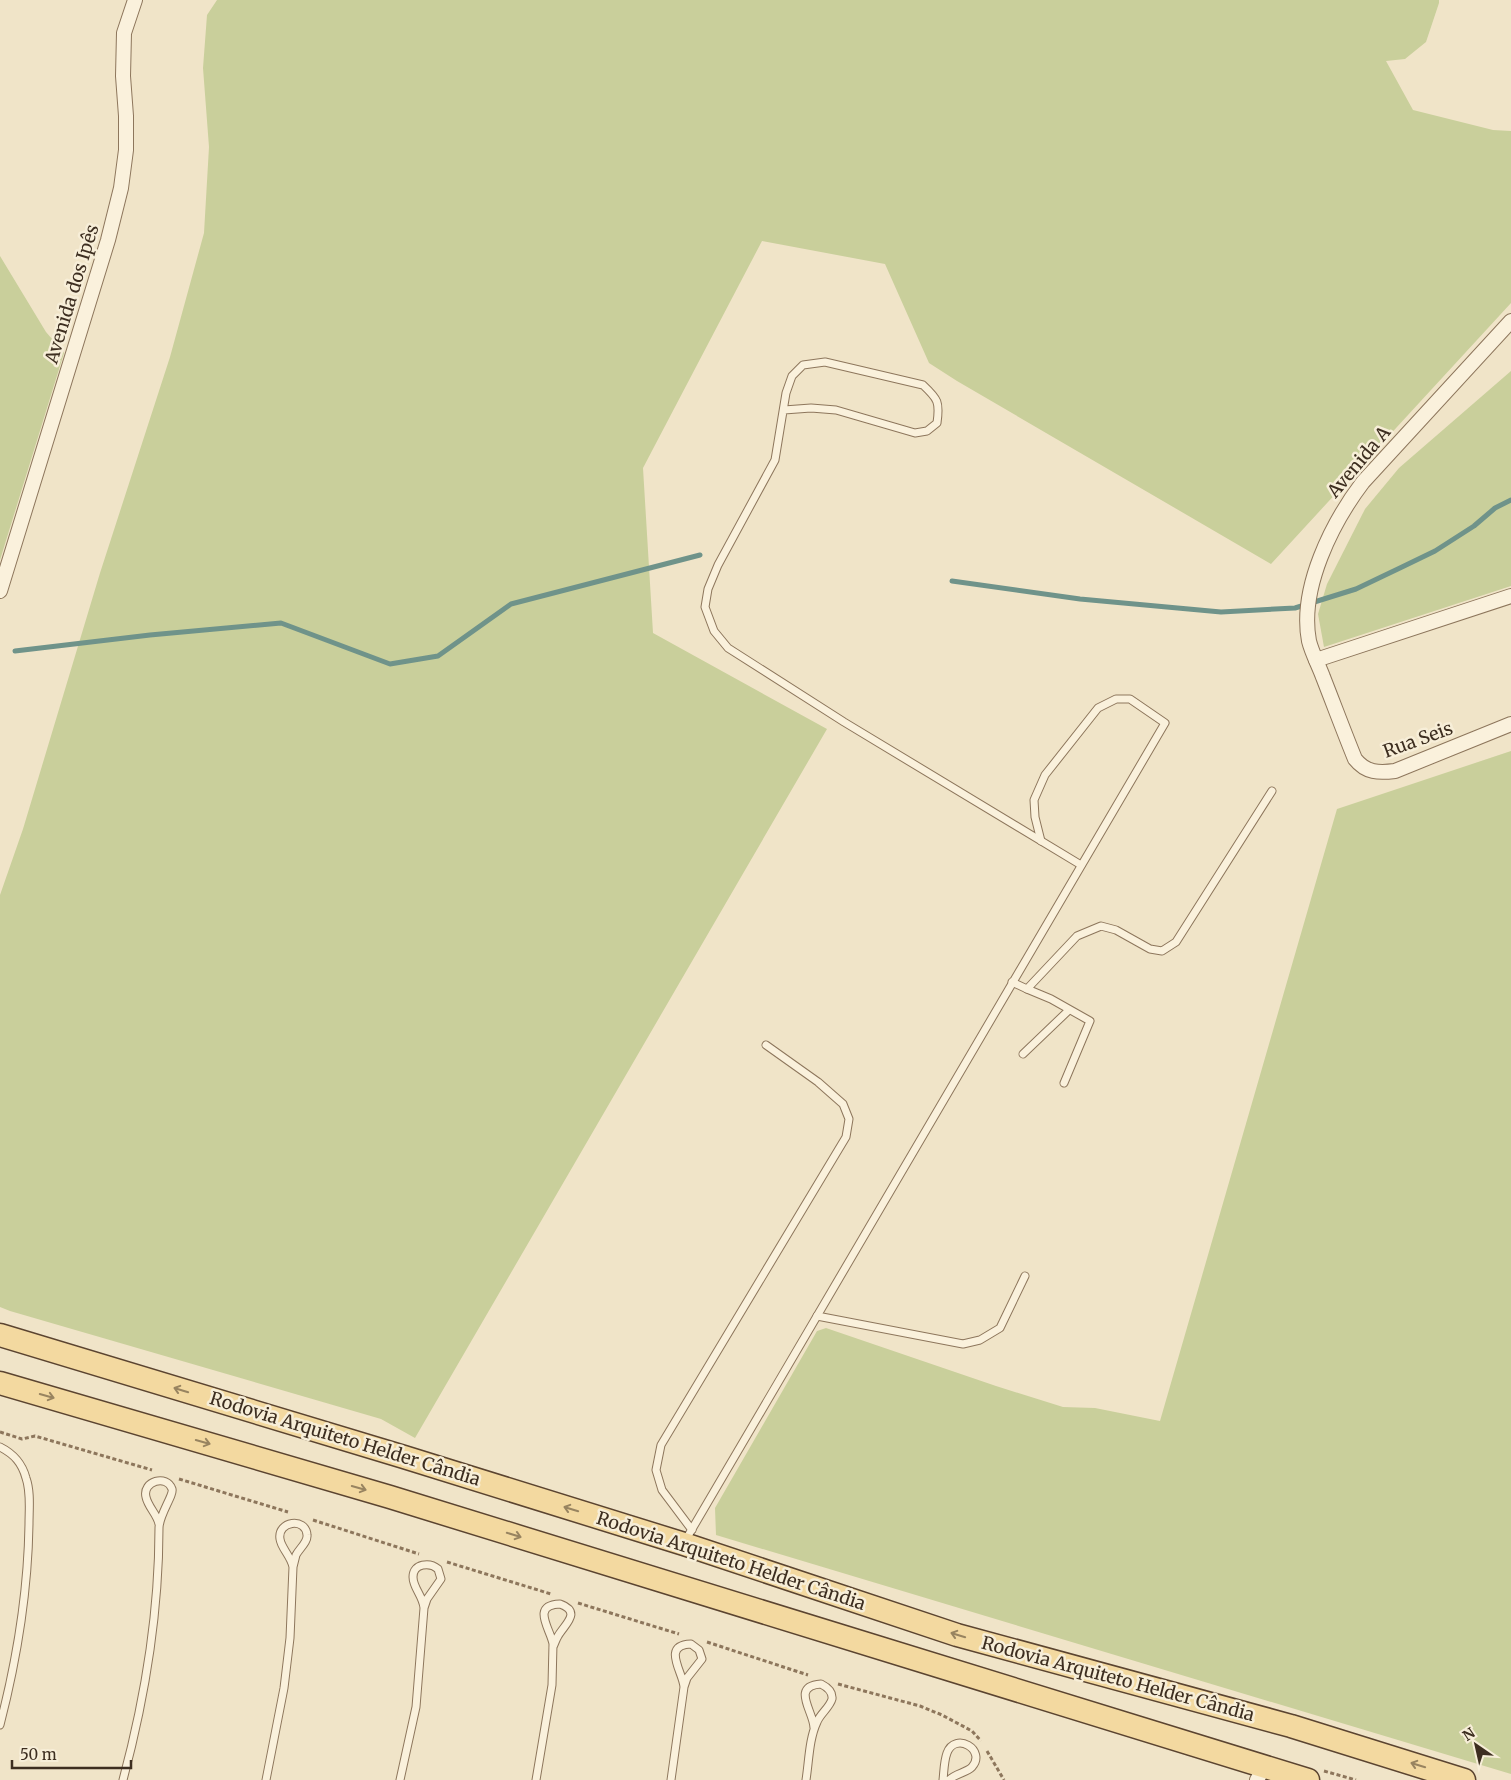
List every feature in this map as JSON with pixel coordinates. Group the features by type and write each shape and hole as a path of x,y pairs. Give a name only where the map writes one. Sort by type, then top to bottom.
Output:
{"main road":[{"name":"Rodovia Arquiteto Helder Cândia","path":"0,1335 385,1451 688,1537 957,1635 1291,1726 1464,1780"},
{"name":"Rodovia Arquiteto Helder Cândia","path":"0,1383 400,1500 1270,1774 1308,1780"}],"street":[{"name":"Avenida dos Ipês","path":"0,591 108,240 121,188 126,150 126,116 122,76 124,33 135,0"},
{"name":"Avenida A","path":"1316,660 1310,643 1307,620 1310,599 1315,575 1324,549 1347,503 1370,475 1511,321"},
{"path":"1316,660 1511,596"},
{"name":"Rua Seis","path":"1316,660 1355,760 1368,770 1379,773 1395,771 1511,724"}],"lane":[{"path":"784,410 810,408 836,410 915,433 927,431 937,423 939,406 932,394 923,385 825,362 804,366 792,376 786,393 775,460 718,565 708,589 706,607 714,631 728,648 844,722 1081,865"},
{"path":"688,1537 1165,723 1130,700 1116,699 1098,708 1045,775 1034,800 1034,817 1041,841"},
{"path":"1027,989 1077,936 1101,926 1116,930 1150,949 1162,951 1176,942 1272,790"},
{"path":"1012,982 1051,999 1090,1021 1064,1084"},
{"path":"1023,1054 1069,1010"},
{"path":"688,1537 662,1490 656,1470 661,1445 846,1137 848,1119 843,1104 818,1082 766,1045"},
{"path":"817,1316 963,1344 980,1340 1000,1328 1025,1276"},
{"path":"0,1447 16,1458 24,1471 29,1490 29,1531 22,1613 16,1654 0,1725"},
{"path":"122,1780 140,1709 148,1666 157,1580 159,1524 161,1515 172,1494 172,1489 169,1485 160,1480 149,1484 145,1495 157,1516 159,1524"},
{"path":"266,1780 285,1680 290,1638 293,1567 295,1558 307,1537 304,1527 294,1523 289,1524 280,1531 282,1544 291,1558 293,1567"},
{"path":"400,1780 416,1707 424,1608 423,1599 413,1577 414,1571 418,1567 423,1564 429,1564 438,1569 440,1579 427,1598 424,1608"},
{"path":"536,1780 552,1685 552,1638 544,1623 544,1616 548,1606 560,1604 569,1609 571,1619 556,1638 553,1647"},
{"path":"671,1780 684,1687 687,1678 702,1659 700,1650 691,1644 679,1647 674,1657 683,1679 684,1687"},
{"path":"806,1780 814,1719 804,1697 810,1687 821,1684 830,1690 832,1700 818,1719 814,1728"},
{"path":"943,1780 948,1751 955,1744 969,1745 975,1753 974,1763 967,1770 958,1773 949,1780"}],"path":[{"path":"0,1432 22,1439 35,1436 157,1472"},
{"path":"175,1477 291,1513"},
{"path":"309,1519 426,1556"},
{"path":"444,1562 555,1596"},
{"path":"574,1602 685,1636"},
{"path":"702,1640 813,1676"},
{"path":"831,1682 935,1712 972,1730 982,1742"},
{"path":"986,1750 1004,1780"}],"green space":[{"path":"217,0 1439,0 1426,42 1405,59 1386,61 1413,110 1493,130 1511,131 1511,303 1271,564 929,363 885,264 762,241 643,468 653,633 827,729 415,1438 381,1419 0,1307 0,895 23,829 100,573 170,357 204,233 209,147 203,68 207,15"},
{"path":"0,256 46,332 64,353 0,560"},
{"path":"1511,371 1511,586 1324,647 1318,614 1327,584 1365,509 1399,468"},
{"path":"1511,751 1511,1774 716,1535 715,1508 817,1331 826,1328 1063,1407 1095,1408 1160,1421 1337,809"}],"waterway":[{"path":"952,581 1080,599 1221,612 1295,608 1356,589 1435,551 1474,526 1495,508 1511,500"},
{"path":"15,651 150,635 281,623 390,664 438,656 511,604 700,555"}]}
